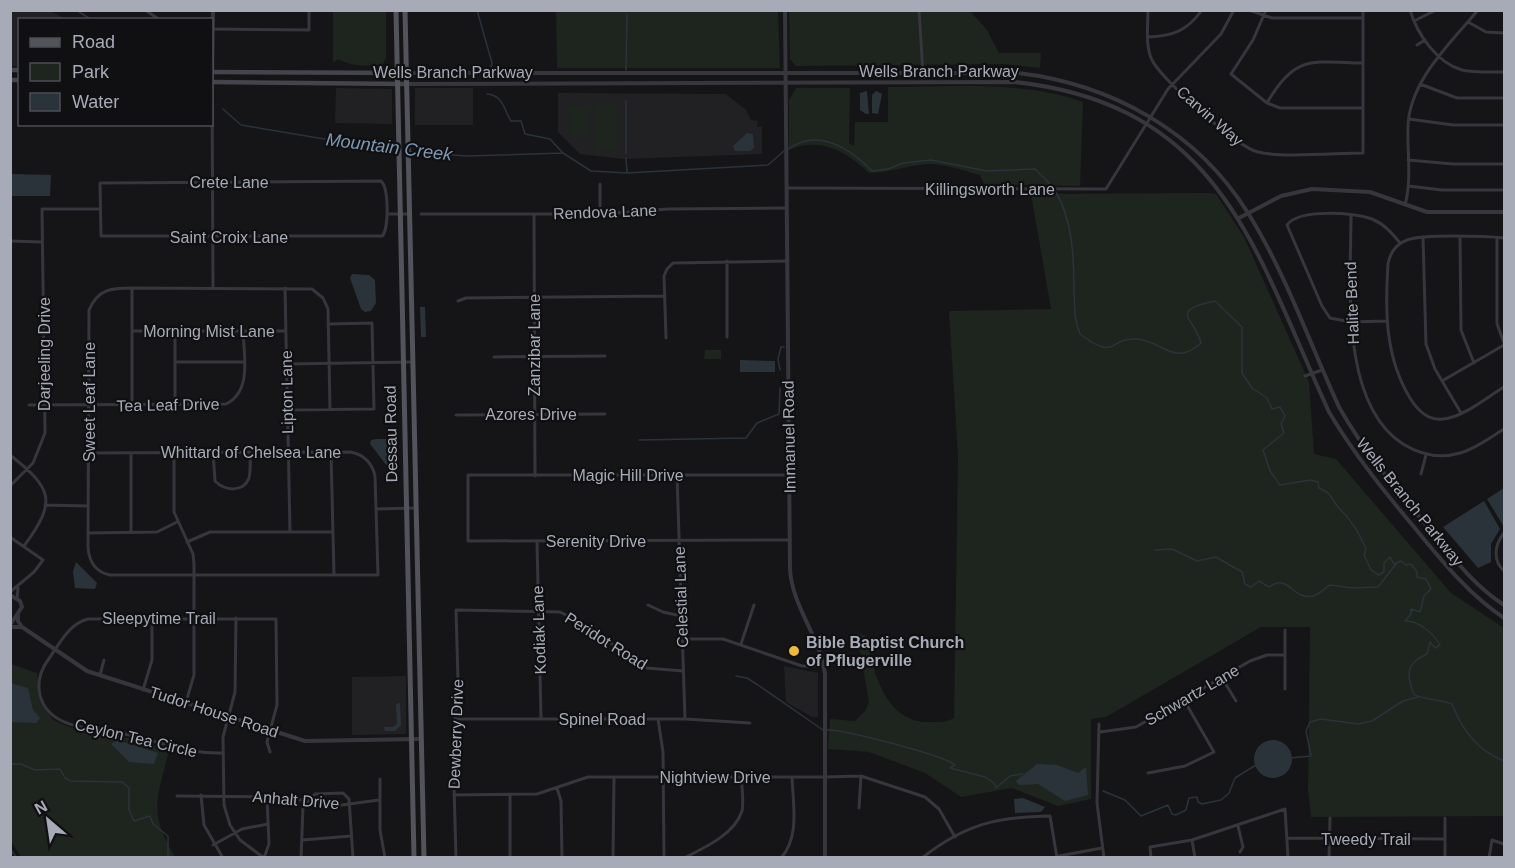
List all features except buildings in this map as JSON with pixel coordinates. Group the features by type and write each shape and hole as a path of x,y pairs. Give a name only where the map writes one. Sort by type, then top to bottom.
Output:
{"main road":[{"name":"Dessau Road","path":"396,10 414,858"},
{"name":"Dessau Road","path":"405,10 424,858"},
{"name":"Wells Branch Parkway","path":"213,72 407,74"},
{"path":"338,73 338,83"},
{"name":"Wells Branch Parkway","path":"213,82 407,84"}],"street":[{"path":"213,28 309,30 309,10"},
{"name":"Immanuel Road","path":"785,10 789,540 793,591 816,641 824,666 825,858"},
{"path":"919,10 923,73"},
{"name":"Carvin Way","path":"1148,10 1148,38 1153,62 1198,110 1246,148 1265,153 1363,153 1363,108"},
{"path":"1148,38 1173,35 1184,30 1202,10"},
{"name":"Killingsworth Lane","path":"788,188 1106,189 1173,83 1221,34 1234,10"},
{"path":"1249,10 1264,16 1363,18"},
{"path":"1266,10 1253,40 1231,74 1267,103 1280,108 1363,108 1363,10"},
{"path":"1410,10 1425,40 1440,56 1463,70 1504,72"},
{"path":"1414,21 1436,10"},
{"path":"1405,206 1408,186 1409,119 1420,84 1478,10"},
{"path":"1468,22 1486,32 1504,33"},
{"path":"1417,45 1425,40"},
{"path":"1267,103 1279,81 1298,66 1313,63 1363,63"},
{"name":"Wells Branch Parkway","path":"407,74 1018,73 1054,79 1095,90 1151,116 1175,133 1214,167 1248,212 1264,242 1339,407 1371,458 1471,578 1504,605"},
{"path":"466,74 466,84"},
{"path":"552,74 552,84"},
{"path":"626,84 627,74"},
{"name":"Wells Branch Parkway","path":"407,84 1015,82 1063,90 1092,98 1146,124 1170,140 1207,173 1239,218 1329,412 1362,465 1463,586 1504,618"},
{"path":"1420,84 1457,98 1504,98"},
{"path":"1409,119 1453,125 1504,125"},
{"path":"212,126 213,287"},
{"path":"1408,160 1453,164 1504,164"},
{"name":"Crete Lane","path":"99,209 100,183 381,182 384,184 386,214"},
{"path":"600,184 600,214"},
{"path":"1408,186 1442,190 1504,190"},
{"path":"1239,218 1281,196 1312,189 1370,192 1427,212 1504,212"},
{"name":"Rendova Lane","path":"421,214 600,214 669,209 788,208"},
{"name":"Darjeeling Drive","path":"10,486 28,469 43,442 45,405 42,209 99,209"},
{"name":"Saint Croix Lane","path":"99,209 101,236 109,238 384,235 386,214"},
{"path":"386,214 409,214"},
{"name":"Zanzibar Lane","path":"534,214 535,476"},
{"path":"1386,321 1337,321 1325,313 1287,225 1294,219 1312,214 1360,216 1382,224 1400,243"},
{"name":"Halite Bend","path":"1351,216 1351,322 1358,373 1378,416 1396,440 1426,455 1463,453 1504,429"},
{"path":"1424,237 1425,338 1432,361 1461,413"},
{"path":"1504,238 1424,237 1412,238 1400,243 1390,255 1388,264 1386,321 1395,368 1416,407 1425,415 1435,419 1447,418 1461,413 1504,387"},
{"path":"1443,381 1504,344 1497,324 1497,237"},
{"path":"1460,238 1461,330 1474,363"},
{"path":"10,241 42,242"},
{"path":"727,261 727,338"},
{"path":"666,338 664,276 669,266 677,262 788,261"},
{"name":"Sweet Leaf Lane","path":"330,409 329,324 327,305 320,294 303,288 213,287 106,290 93,300 89,310 88,533 90,559 94,567 106,575 378,574"},
{"path":"132,288 132,406"},
{"name":"Lipton Lane","path":"285,288 290,532"},
{"path":"458,301 466,298 665,296"},
{"path":"287,410 374,409 372,323 329,324"},
{"name":"Morning Mist Lane","path":"132,331 286,330"},
{"path":"175,331 175,406"},
{"name":"Tea Leaf Drive","path":"28,405 220,406 233,401 242,389 243,331"},
{"path":"494,357 605,356"},
{"path":"175,363 244,362"},
{"path":"286,364 412,362"},
{"path":"1305,376 1322,370"},
{"name":"Azores Drive","path":"456,415 605,414"},
{"path":"213,452 216,481 223,487 233,489 243,485 248,478 250,452"},
{"path":"331,452 334,575"},
{"name":"Whittard of Chelsea Lane","path":"88,453 356,453 368,461 375,476 378,574"},
{"path":"131,453 131,532"},
{"path":"174,453 174,512 193,554 194,675 186,702"},
{"path":"10,455 28,469 44,489 45,506 42,520 24,546"},
{"path":"1421,474 1426,455"},
{"name":"Magic Hill Drive","path":"468,475 789,475"},
{"name":"Serenity Drive","path":"468,475 468,541 789,540"},
{"name":"Celestial Lane","path":"677,475 685,718"},
{"path":"45,506 88,506"},
{"path":"376,508 416,508"},
{"path":"88,533 157,532 177,522"},
{"path":"187,542 210,532 333,532"},
{"path":"1504,533 1496,549 1496,558 1504,571"},
{"path":"10,537 43,560 18,588 10,593 22,605 10,626 22,627"},
{"name":"Kodiak Lane","path":"537,542 541,610 541,718"},
{"path":"17,599 18,588"},
{"path":"648,605 663,612 681,616"},
{"path":"741,644 754,605"},
{"name":"Peridot Road","path":"456,610 560,612 574,618 647,668 683,671"},
{"name":"Dewberry Drive","path":"456,610 458,680 454,719 456,858"},
{"path":"18,614 18,621 22,627"},
{"path":"143,690 152,660 152,618"},
{"path":"236,618 235,692 224,732 223,795 226,816 235,832 246,847 264,858 269,843 267,798"},
{"name":"Sleepytime Trail","path":"55,650 71,628 85,620 276,619 278,705 271,730"},
{"name":"Tudor House Road","path":"22,627 87,671 313,742 420,739"},
{"path":"1285,630 1285,689"},
{"path":"682,639 723,639 802,666 824,666"},
{"name":"Ceylon Tea Circle","path":"55,650 43,667 39,686 42,702 56,718 70,724 132,735 185,752 223,753"},
{"name":"Schwartz Lane","path":"1100,732 1136,727 1256,658 1284,655"},
{"path":"100,676 104,660"},
{"path":"1222,678 1236,701"},
{"path":"1148,773 1185,766 1214,752 1184,700"},
{"name":"Spinel Road","path":"454,719 685,718 750,723"},
{"path":"658,719 663,752 664,858"},
{"path":"1099,724 1097,803 1104,858"},
{"path":"270,752 267,742 271,730"},
{"path":"859,808 857,798 861,776"},
{"name":"Nightview Drive","path":"454,795 542,794 580,778 861,776 925,797 939,809 955,837"},
{"path":"613,858 614,777"},
{"path":"684,858 734,826 742,811 741,777"},
{"path":"781,858 794,832 792,777"},
{"path":"380,779 381,835 385,858"},
{"path":"557,788 561,801 562,858"},
{"path":"301,858 303,840 301,812 315,794 343,793 349,799 353,858"},
{"path":"201,795 204,825 213,845 223,858"},
{"name":"Anhalt Drive","path":"177,796 291,797 327,807 380,800"},
{"path":"510,796 510,858"},
{"path":"1150,858 1150,847 1192,840 1285,808 1287,858"},
{"path":"922,858 973,826 998,818 1050,816 1057,857"},
{"path":"1329,858 1330,818"},
{"path":"1445,818 1445,858"},
{"path":"213,845 235,832 268,824"},
{"path":"1238,826 1243,847 1240,852"},
{"path":"303,840 351,836"},
{"name":"Tweedy Trail","path":"1288,838 1445,839"},
{"path":"1192,840 1195,858"},
{"path":"1489,858 1492,840 1504,844"},
{"path":"1048,858 1102,848"}],"shaded area":[{"path":"11,10 50,11 64,18 18,18 18,66 11,66"},
{"path":"336,88 392,89 392,124 335,123"},
{"path":"415,88 473,88 473,125 415,125"},
{"path":"558,93 726,94 746,110 751,120 758,121 757,127 762,126 762,154 623,159 580,154 558,132"},
{"path":"784,666 818,673 818,717 812,717 786,702"},
{"path":"406,676 406,734 352,735 352,677"}],"green space":[{"path":"333,11 386,11 386,58 383,64 360,65 338,59 333,63"},
{"path":"556,11 778,11 780,68 557,68"},
{"path":"789,11 970,11 987,30 999,53 1041,53 1040,68 1004,64 796,66 790,59"},
{"path":"987,86 1036,90 1083,102 1080,186 984,184 980,175 935,164 869,173 852,159 832,148 811,145 789,150 789,100 796,88 850,88 849,143 854,146 855,122 888,122 888,87"},
{"path":"594,104 617,104 617,149 595,149"},
{"path":"570,106 589,107 589,136 570,136"},
{"path":"1031,194 1216,194 1244,237 1309,382 1314,454 1336,459 1451,593 1504,628 1504,816 1311,817 1308,790 1310,627 1261,627 1106,717 1091,719 1091,799 1058,806 1012,788 961,797 925,773 869,752 828,749 830,719 855,721 865,711 869,702 857,633 866,636 877,678 890,703 900,712 912,719 926,722 954,718 958,456 949,311 1051,309"},
{"path":"705,350 721,350 721,359 704,359"},
{"path":"11,664 37,673 40,700 53,720 69,727 133,739 169,750 157,805 161,828 175,857 21,857 11,841"}],"water":[{"path":"867,91 869,114 860,110 860,93"},
{"path":"876,91 882,94 878,114 872,113 872,95"},
{"path":"747,133 753,134 754,148 750,151 735,151 733,146"},
{"path":"11,174 51,175 50,196 11,196"},
{"path":"352,274 369,275 375,280 376,303 371,311 365,312 361,309 350,278"},
{"path":"420,307 425,307 426,337 421,337"},
{"path":"740,360 775,361 775,372 740,372"},
{"path":"392,439 391,463 387,466 370,444 371,440"},
{"path":"1504,488 1504,527 1487,499"},
{"path":"1484,501 1500,529 1491,544 1491,562 1478,568 1443,527"},
{"path":"76,562 97,583 95,589 75,588 73,572"},
{"path":"10,683 28,688 33,710 40,718 36,723 11,722"},
{"path":"400,703 401,725 395,731 385,731 384,727 393,727 397,724 396,704"},
{"path":"117,740 158,753 154,764 129,762 111,744"},
{"path":"1273,740 1286,746 1292,759 1286,772 1273,778 1260,772 1254,759 1260,746"},
{"path":"1037,764 1057,765 1078,773 1086,767 1088,795 1065,801 1038,784 1019,785 1016,781"},
{"path":"1023,798 1045,807 1041,812 1015,813 1014,799"}],"waterway":[{"name":"Mountain Creek","path":"76,10 89,18"},
{"path":"477,10 492,63 491,68"},
{"path":"626,70 627,15"},
{"path":"487,94 500,100 511,121 521,121 525,134 550,139 563,153 591,171 627,173 768,165 784,151"},
{"path":"626,101 626,153"},
{"name":"Mountain Creek","path":"223,109 241,125 396,151"},
{"path":"788,149 811,140 822,141 844,148 872,171 888,169 903,163 931,160 987,171 1035,169 1052,186"},
{"name":"Mountain Creek","path":"410,152 467,156 563,153"},
{"path":"626,158 627,172"},
{"path":"1055,191 1066,214 1069,227 1074,267 1075,314 1080,334 1107,348 1120,342 1136,339 1145,340 1168,351 1183,353 1201,343 1188,312 1192,308 1215,301 1242,327 1242,373 1252,388 1267,398 1272,409 1280,407 1285,416 1281,424 1284,433 1263,450 1270,471 1280,485 1310,480 1318,482 1319,488 1330,495 1348,517 1366,549 1364,555 1371,570 1379,575 1384,572 1384,563 1390,557 1394,564 1401,561 1406,565 1411,564 1417,572 1417,577 1426,579 1431,589 1424,596 1420,612 1411,609 1411,614 1405,621 1425,628 1440,645 1435,648 1430,642 1427,654 1418,659 1410,668 1412,691 1417,696 1452,704 1472,738 1486,752 1504,761"},
{"path":"780,370 778,359 781,347 784,347"},
{"path":"639,440 746,438 757,423 779,414 780,388"},
{"path":"1155,550 1172,549 1197,561 1216,557 1242,572 1245,584 1251,587 1259,581 1269,587 1281,583 1300,595 1306,596 1320,593 1330,585 1353,588 1378,587 1396,564"},
{"path":"736,676 747,678 823,730"},
{"path":"1290,758 1311,756 1306,731 1310,722 1321,719 1358,724 1372,721 1403,701 1418,697"},
{"path":"827,730 872,738 948,761 955,765 950,768 985,777 994,783 996,788 1010,776 1023,774"},
{"path":"10,764 21,764 35,770 60,769 65,778 71,781 122,782 129,788 129,810 134,821 150,816 153,824 168,836 168,858"},
{"path":"1103,791 1125,800 1141,816 1168,805 1172,814 1176,815 1186,810 1189,798 1197,797 1198,802 1202,804 1221,800 1229,793 1235,778 1256,765"},
{"path":"10,849 17,858"}],"place":[{"name":"Bible Baptist Church of Pflugerville","path":"794,651"}]}
